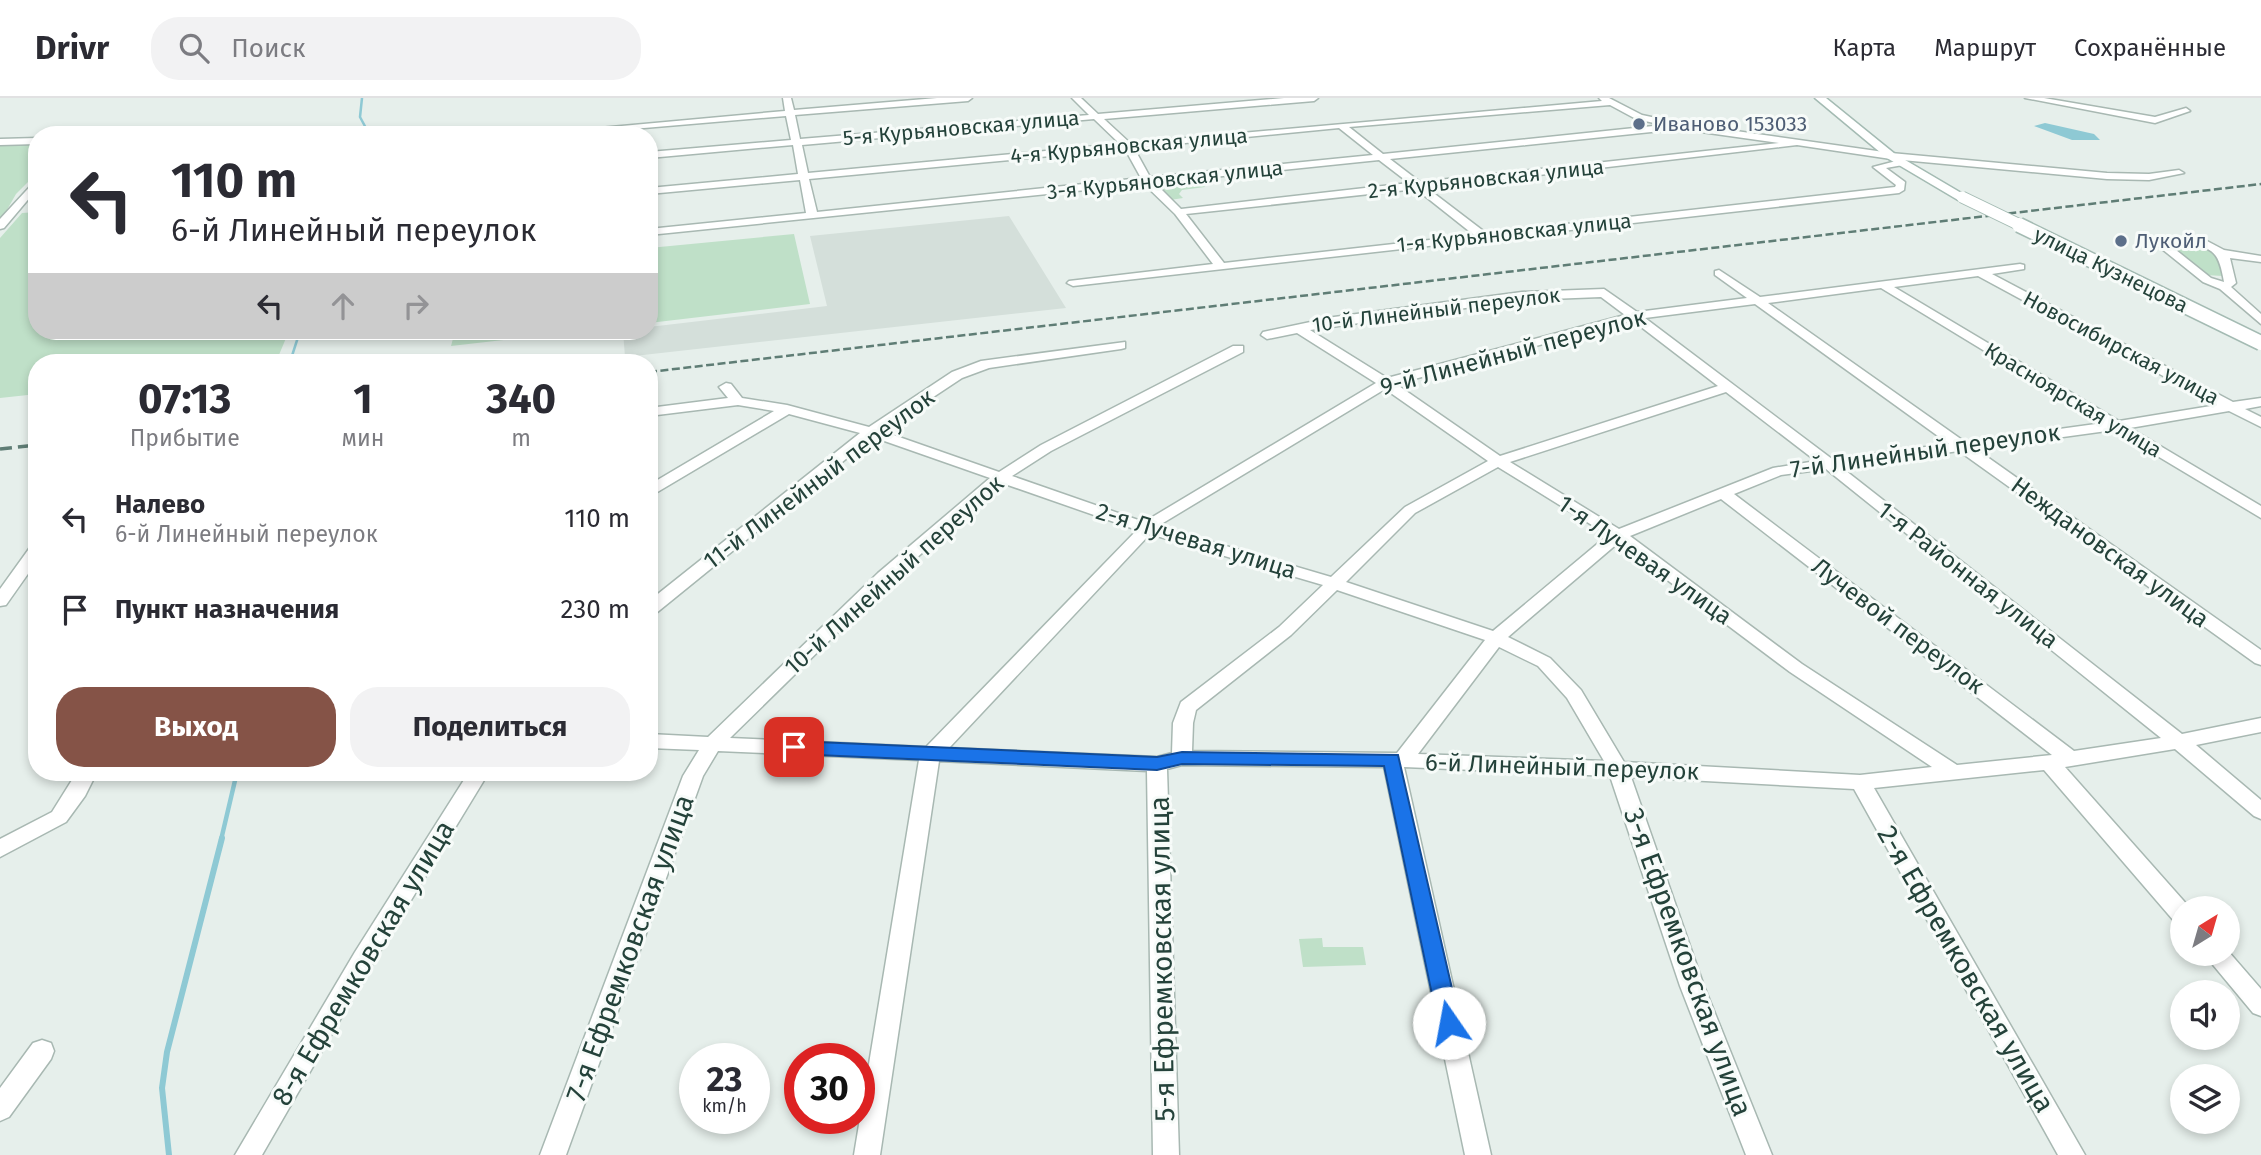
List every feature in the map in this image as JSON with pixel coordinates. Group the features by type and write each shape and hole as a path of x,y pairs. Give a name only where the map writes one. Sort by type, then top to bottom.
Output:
{"main road":[{"name":"улица Кузнецова","path":"1820,98 1895,160 1962,197 2261,343"}],"street":[{"path":"787,98 812,214"},
{"path":"635,126 968,98"},
{"path":"1076,98 1128,146 1148,182 1179,212 1220,265"},
{"name":"5-я Курьяновская улица","path":"658,154 1314,98"},
{"path":"1607,102 1621,98"},
{"path":"2029,98 2155,121 2186,111"},
{"path":"1607,102 1639,117 1680,126 1895,160 2107,176 2149,177 2179,173"},
{"name":"4-я Курьяновская улица","path":"658,190 1607,102"},
{"path":"1342,126 1483,236"},
{"name":"3-я Курьяновская улица","path":"658,231 1680,126"},
{"path":"0,142 28,141"},
{"name":"2-я Курьяновская улица","path":"1179,212 1793,144"},
{"name":"1-я Курьяновская улица","path":"1073,283 1899,190 1900,184 1878,167 1895,160"},
{"path":"0,226 28,193"},
{"path":"2261,270 2188,242 2163,245 2207,280 2224,288 2261,320"},
{"path":"2223,256 2261,259"},
{"path":"2223,256 2230,283 2224,288"},
{"name":"9-й Линейный переулок","path":"930,755 1147,528 1385,383 1635,316 2020,267"},
{"name":"Неждановская улица","path":"1719,273 2261,660"},
{"name":"Новосибирская улица","path":"1981,273 2261,424"},
{"name":"Красноярская улица","path":"1885,286 2261,513"},
{"name":"1-я Районная улица","path":"1604,293 1826,462 2179,742 2261,811"},
{"name":"10-й Линейный переулок","path":"1268,335 1298,328 1522,296 1604,293"},
{"name":"1-я Лучевая улица","path":"1298,328 1385,383 1498,461 1618,535 1796,668 1954,772"},
{"name":"11-й Линейный переулок","path":"658,603 871,432 957,374 986,364 1121,345"},
{"name":"10-й Линейный переулок","path":"713,743 884,577 999,478 1046,448 1238,349"},
{"path":"726,387 737,401"},
{"path":"1182,758 1183,723 1188,707 1285,631 1410,510 1498,461 1728,387"},
{"name":"2-я Лучевая улица","path":"658,411 737,401 787,409 871,432 1147,528 1333,583 1496,638 1544,662 1574,694 1618,769"},
{"name":"7-й Линейный переулок","path":"1397,760 1496,638 1618,535 1778,471 1826,462 1963,447 2114,426 2261,402"},
{"path":"658,487 787,409"},
{"name":"Лучевой переулок","path":"1724,494 2071,759"},
{"path":"0,601 28,562"},
{"name":"6-й Линейный переулок","path":"658,741 1157,764 1182,758 1397,760 1860,782 2071,759 2179,742 2261,725"},
{"name":"7-я Ефремковская улица","path":"553,1155 693,776 713,743"},
{"path":"867,1155 930,755"},
{"path":"1397,760 1478,1155"},
{"path":"2049,762 2170,901"},
{"name":"5-я Ефремковская улица","path":"1157,764 1166,1155"},
{"name":"3-я Ефремковская улица","path":"1618,769 1692,986 1759,1155"},
{"path":"0,849 59,817 83,781"},
{"name":"8-я Ефремковская улица","path":"248,1155 363,959 473,781"},
{"name":"2-я Ефремковская улица","path":"1860,782 2072,1155"},
{"path":"2226,966 2261,1006"},
{"path":"0,1109 43,1051"}],"shaded area":[{"path":"1009,216 1066,308 652,354 625,354 624,340 658,340 658,326 827,306 810,236"}],"green space":[{"path":"28,143 28,182 16,194 0,222 0,144"},
{"path":"1197,179 1205,187 1182,190 1179,194 1183,198 1170,200 1155,184"},
{"path":"22,213 28,213 28,340 285,340 279,354 28,354 28,395 0,398 0,238"},
{"path":"794,234 810,304 658,322 658,247"},
{"path":"2186,244 2217,254 2223,276 2205,275 2171,246"},
{"path":"453,340 503,340 451,346"},
{"path":"1322,938 1323,947 1363,947 1366,965 1303,967 1299,939"}],"water":[{"path":"2045,123 2094,134 2100,140 2072,140 2034,126"}],"waterway":[{"path":"362,98 360,117 365,126"},
{"path":"293,354 297,340"},
{"path":"221,840 235,781"},
{"path":"169,1155 162,1088 167,1052 222,838"}],"railway":[{"path":"658,371 2261,184"},
{"path":"0,449 28,446"}],"place":[{"name":"Иваново 153033","path":"1639,124"},
{"name":"Лукойл","path":"2121,241"}],"route":[{"path":"794,747 1157,764 1182,758 1392,760 1449,1023"}]}
